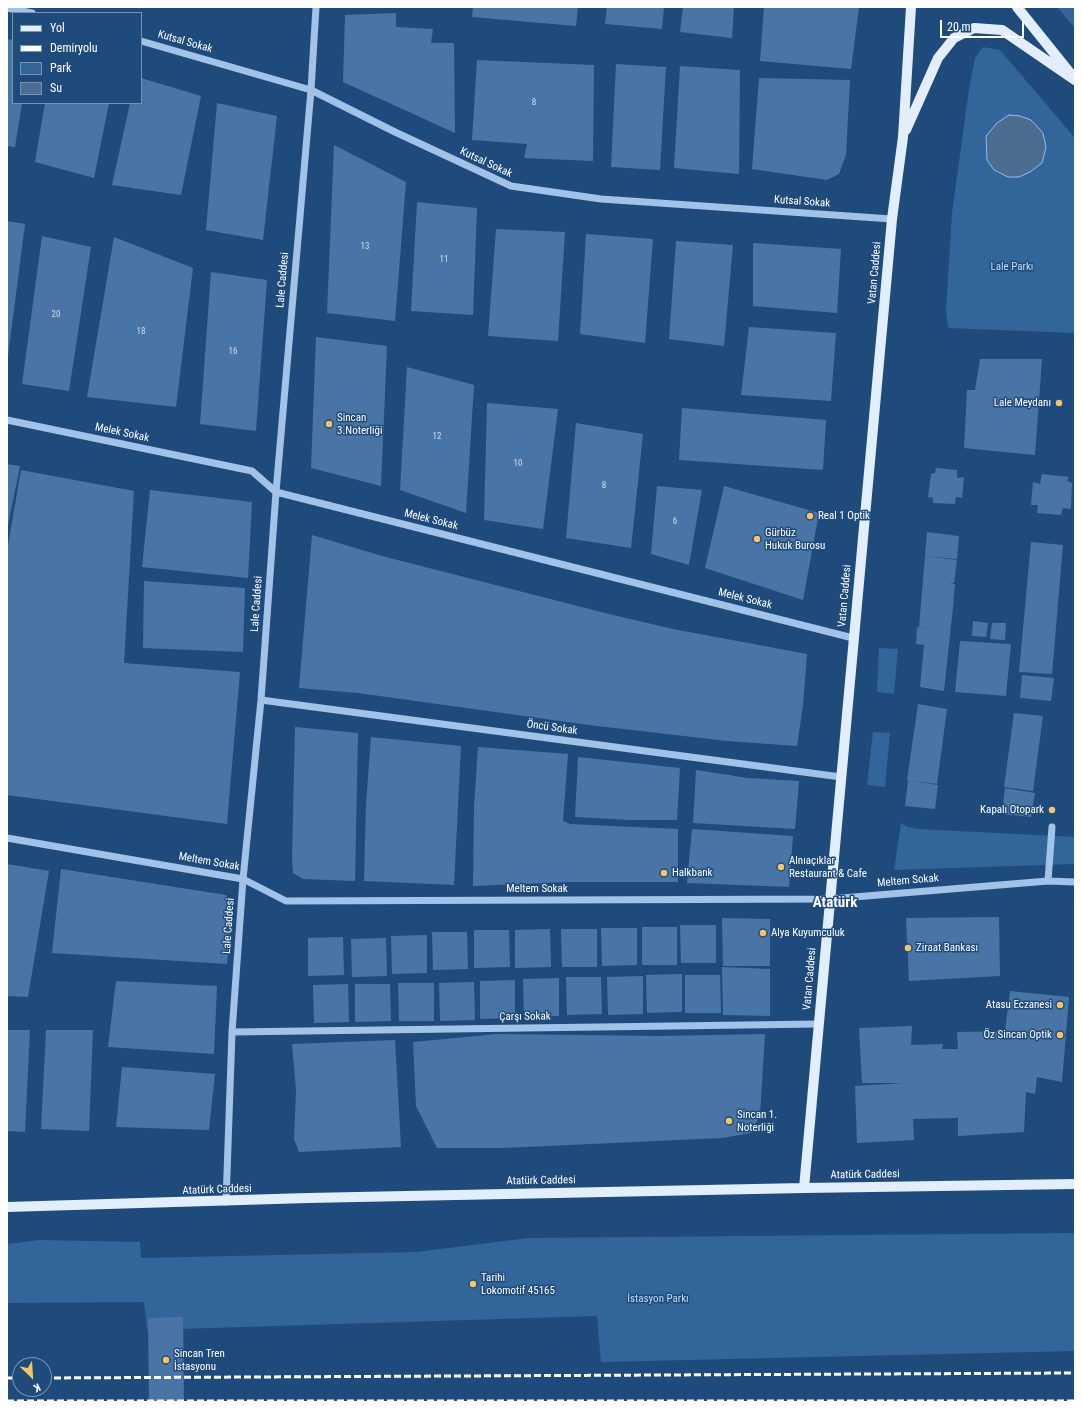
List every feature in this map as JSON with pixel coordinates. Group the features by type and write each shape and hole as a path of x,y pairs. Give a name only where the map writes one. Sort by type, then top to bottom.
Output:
{"main road":[{"name":"Vatan Caddesi","path":"804,1188 892,219 903,137 911,7"},
{"path":"1018,7 1075,80"},
{"path":"903,137 938,58 954,38 974,28 1002,30 1075,80"},
{"name":"Atatürk Caddesi","path":"7,1207 226,1202 316,1198 1075,1184"}],"street":[{"name":"Lale Caddesi","path":"226,1202 232,1032 243,879 261,700 276,492 311,90 316,7"},
{"path":"7,8 27,12"},
{"name":"Kutsal Sokak","path":"142,41 311,90 395,132 512,186 601,199 892,219"},
{"name":"Melek Sokak","path":"7,420 252,471 276,492 853,638"},
{"name":"Öncü Sokak","path":"261,700 841,778"},
{"path":"1048,881 1052,827"},
{"name":"Meltem Sokak","path":"7,838 243,879 286,901 830,899 1048,881 1075,882"},
{"name":"Çarşı Sokak","path":"232,1032 818,1024"}],"green space":[{"path":"1057,7 1075,7 1075,28"},
{"name":"Lale Parkı","path":"983,47 1000,50 1075,138 1075,333 948,328 946,310 952,213 969,89 975,58"},
{"path":"879,648 898,649 894,694 877,692"},
{"path":"873,732 890,733 885,787 867,785"},
{"path":"901,823 907,827 919,829 1075,837 1075,864 894,870"},
{"name":"İstasyon Parkı","path":"1075,1233 1075,1351 601,1362 597,1316 147,1330 144,1302 7,1303 7,1244 40,1240 140,1242 141,1258 416,1252 529,1238"}],"water":[{"path":"1009,115 1020,116 1031,120 1043,133 1046,147 1042,163 1030,172 1019,177 1008,177 994,170 987,160 986,136 997,123"}],"building":[{"path":"473,7 578,7 576,26 472,17"},
{"path":"607,7 664,7 662,29 605,24"},
{"path":"683,7 734,7 732,38 680,32"},
{"path":"764,7 859,7 851,69 760,61"},
{"path":"396,13 396,27 433,29 431,43 454,43 455,133 343,82 345,15"},
{"path":"7,39 12,40 12,104 22,104 15,147 7,146"},
{"path":"477,60 594,65 593,161 524,158 527,144 472,140"},
{"path":"616,64 666,67 660,170 611,167"},
{"path":"680,66 740,70 739,174 674,168"},
{"path":"142,78 201,96 181,195 112,185 130,104 142,104"},
{"path":"759,78 850,80 846,155 839,174 827,180 752,169"},
{"path":"217,103 277,116 263,240 206,230"},
{"path":"45,104 109,104 94,178 35,162"},
{"path":"334,145 406,182 395,321 327,313"},
{"path":"417,202 477,208 473,315 411,311"},
{"path":"7,221 25,224 8,356 7,356"},
{"path":"496,229 565,232 558,341 488,336"},
{"path":"586,234 653,239 645,343 580,334"},
{"path":"42,236 91,247 69,391 22,384"},
{"path":"114,237 193,268 176,407 87,397"},
{"path":"676,241 733,245 724,346 669,339"},
{"path":"753,243 841,249 837,313 753,306"},
{"path":"211,272 267,280 256,431 200,424"},
{"path":"749,327 836,333 831,401 741,395"},
{"path":"316,337 387,346 381,486 311,468"},
{"path":"980,359 1042,359 1035,455 964,448 967,390 975,390"},
{"path":"407,367 474,385 466,513 400,490"},
{"path":"487,403 558,409 543,529 484,520"},
{"path":"682,408 826,420 823,470 679,460"},
{"path":"576,423 643,434 631,548 566,538"},
{"path":"7,464 20,466 8,525 7,525"},
{"path":"936,468 957,470 957,478 964,477 962,498 956,497 955,504 933,503 933,498 928,497 931,474 935,473"},
{"path":"21,470 134,491 124,663 240,672 227,824 7,795 7,551"},
{"path":"1042,474 1069,477 1067,481 1072,483 1071,509 1063,508 1061,515 1037,513 1038,505 1031,505 1033,482 1040,484"},
{"path":"657,486 702,490 689,565 651,554"},
{"path":"724,486 819,513 803,600 705,568"},
{"path":"150,490 252,502 248,578 142,567"},
{"path":"927,532 959,536 957,559 925,556"},
{"path":"312,535 382,556 613,615 673,629 807,654 803,705 797,746 727,741 589,725 358,693 299,688"},
{"path":"1031,542 1063,545 1052,674 1019,672"},
{"path":"925,556 957,560 954,583 949,583 955,584 944,691 920,687 924,645 916,644 917,627 937,629 919,627"},
{"path":"144,581 245,588 243,652 143,648"},
{"path":"973,621 988,623 986,637 972,636"},
{"path":"992,623 1006,623 1005,640 990,639"},
{"path":"960,641 1011,644 1006,696 955,692"},
{"path":"1022,675 1054,678 1051,701 1020,698"},
{"path":"918,704 947,709 937,784 907,780"},
{"path":"1014,713 1043,716 1033,791 1004,787"},
{"path":"295,727 358,733 355,881 303,879 293,873 292,858"},
{"path":"371,737 461,746 454,885 364,881 366,804"},
{"path":"478,747 568,754 563,821 570,824 678,829 678,882 569,882 473,886 474,807"},
{"path":"578,757 680,768 677,820 630,820 575,817"},
{"path":"696,770 748,778 799,781 795,829 693,823"},
{"path":"908,780 938,785 935,809 905,806"},
{"path":"1005,788 1035,793 1031,817 1002,814"},
{"path":"692,829 793,836 789,887 687,883"},
{"path":"7,864 49,871 28,997 7,996"},
{"path":"61,869 226,895 232,909 227,964 52,953"},
{"path":"999,917 1000,976 909,981 906,918"},
{"path":"722,918 770,919 770,966 723,966"},
{"path":"680,925 716,925 716,963 681,963"},
{"path":"642,927 677,927 677,965 642,965"},
{"path":"601,928 637,928 637,965 602,966"},
{"path":"550,929 551,967 515,968 515,930"},
{"path":"561,929 597,929 597,967 562,967"},
{"path":"474,930 509,930 510,967 474,968"},
{"path":"432,932 467,932 468,969 433,970"},
{"path":"427,935 427,973 392,974 391,936"},
{"path":"343,937 344,975 308,976 308,938"},
{"path":"386,938 387,976 352,977 351,939"},
{"path":"722,967 770,969 770,1016 723,1015"},
{"path":"682,974 682,1012 647,1013 646,975"},
{"path":"685,975 720,975 721,1013 685,1013"},
{"path":"643,976 643,1014 608,1015 607,977"},
{"path":"566,977 601,977 602,1014 567,1015"},
{"path":"559,978 559,1016 524,1017 523,979"},
{"path":"515,980 515,1018 480,1019 480,981"},
{"path":"116,981 217,986 214,1054 108,1047"},
{"path":"474,982 475,1020 440,1021 439,983"},
{"path":"398,983 434,983 434,1021 399,1021"},
{"path":"348,984 349,1022 314,1023 313,985"},
{"path":"355,984 390,984 391,1021 355,1022"},
{"path":"1010,991 1069,997 1062,1082 1037,1077 1035,1094 1026,1092 1024,1132 958,1136 958,1118 913,1119 914,1140 857,1143 855,1086 904,1083 862,1083 859,1028 912,1026 911,1045 943,1044 942,1049 958,1049 957,1032 1005,1031"},
{"path":"7,1030 30,1030 25,1132 7,1131"},
{"path":"46,1030 93,1030 89,1131 41,1129"},
{"path":"497,1034 659,1036 765,1034 760,1115 751,1133 722,1138 503,1148 437,1148 416,1106 413,1042"},
{"path":"395,1040 401,1147 299,1152 294,1139 296,1090 292,1044"},
{"path":"122,1067 215,1074 209,1130 116,1127"},
{"name":"Sincan Tren İstasyonu","path":"183,1317 184,1402 149,1402 148,1318"}],"railway":[{"path":"52,1378 1075,1373"},
{"path":"7,1378 12,1378"},
{"path":"7,1401 1075,1401"}],"place":[{"name":"Lale Meydanı","path":"1059,403"},
{"name":"Sincan 3.Noterliği","path":"329,424"},
{"name":"Real 1 Optik","path":"810,516"},
{"name":"Gürbüz Hukuk Burosu","path":"757,539"},
{"name":"Kapalı Otopark","path":"1052,810"},
{"name":"Alnıaçıklar Restaurant & Cafe","path":"781,867"},
{"name":"Halkbank","path":"664,873"},
{"name":"Alya Kuyumculuk","path":"763,933"},
{"name":"Ziraat Bankası","path":"908,948"},
{"name":"Atasu Eczanesi","path":"1060,1005"},
{"name":"Öz Sincan Optik","path":"1060,1035"},
{"name":"Sincan 1. Noterliği","path":"729,1121"},
{"name":"Tarihi Lokomotif 45165","path":"473,1284"},
{"name":"Sincan Tren İstasyonu","path":"166,1360"}],"district":[{"name":"Atatürk","path":"835,903"}]}
